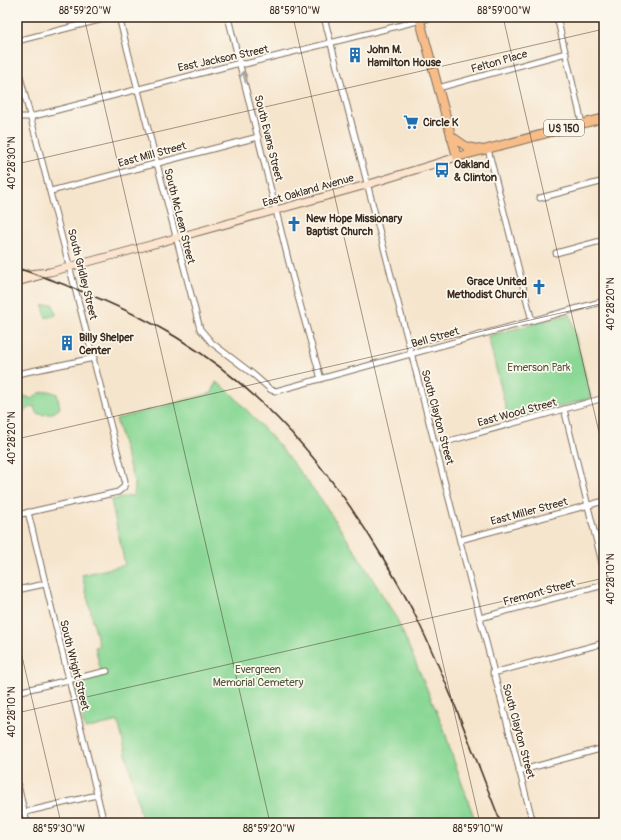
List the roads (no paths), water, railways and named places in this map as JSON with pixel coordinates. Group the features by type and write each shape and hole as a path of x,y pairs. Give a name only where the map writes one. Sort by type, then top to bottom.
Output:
{"main road":[{"path":"420,19 457,157"},
{"name":"East Oakland Avenue","path":"17,275 50,272 366,185 457,157 604,118"},
{"path":"451,136 467,146 487,150"},
{"path":"17,282 50,272"}],"street":[{"path":"17,41 111,17"},
{"name":"South McLean Street","path":"119,17 175,238 200,329 212,342 254,374 271,390"},
{"name":"South Evans Street","path":"228,17 293,279 321,379"},
{"name":"South Clayton Street","path":"324,17 366,185 533,823"},
{"name":"East Jackson Street","path":"17,117 30,117 240,62 244,64 331,44 420,19 434,17"},
{"path":"557,17 582,123"},
{"name":"Felton Place","path":"438,88 566,53"},
{"name":"South Gridley Street","path":"17,65 51,191 125,481 124,487 118,492 28,512"},
{"name":"East Mill Street","path":"51,191 258,136"},
{"path":"487,150 532,320"},
{"path":"540,198 604,181"},
{"path":"556,253 604,240"},
{"name":"Bell Street","path":"271,390 321,379 604,301"},
{"path":"17,374 94,358"},
{"name":"East Wood Street","path":"435,444 604,398"},
{"path":"564,409 604,571"},
{"name":"East Miller Street","path":"460,540 604,500"},
{"path":"17,515 28,512"},
{"name":"South Wright Street","path":"28,512 104,823"},
{"path":"17,590 45,584"},
{"name":"Fremont Street","path":"480,618 604,585"},
{"path":"493,673 604,643"},
{"path":"17,692 106,671"},
{"path":"519,771 604,748"},
{"path":"17,781 27,823"},
{"path":"17,814 97,794"}],"railway":[{"path":"17,268 98,298 138,316 176,337 208,358 239,382 267,407 293,435 318,464 363,525 409,603 451,695 501,823"}],"place":[{"name":"John M. Hamilton House","path":"355,55"},
{"name":"Circle K","path":"411,122"},
{"name":"Oakland & Clinton","path":"442,170"},
{"name":"New Hope Missionary Baptist Church","path":"294,224"},
{"name":"Grace United Methodist Church","path":"539,287"},
{"name":"Billy Shelper Center","path":"67,343"}],"park label":[{"name":"Emerson Park","path":"539,367"},
{"name":"Evergreen Memorial Cemetery","path":"258,675"}]}
